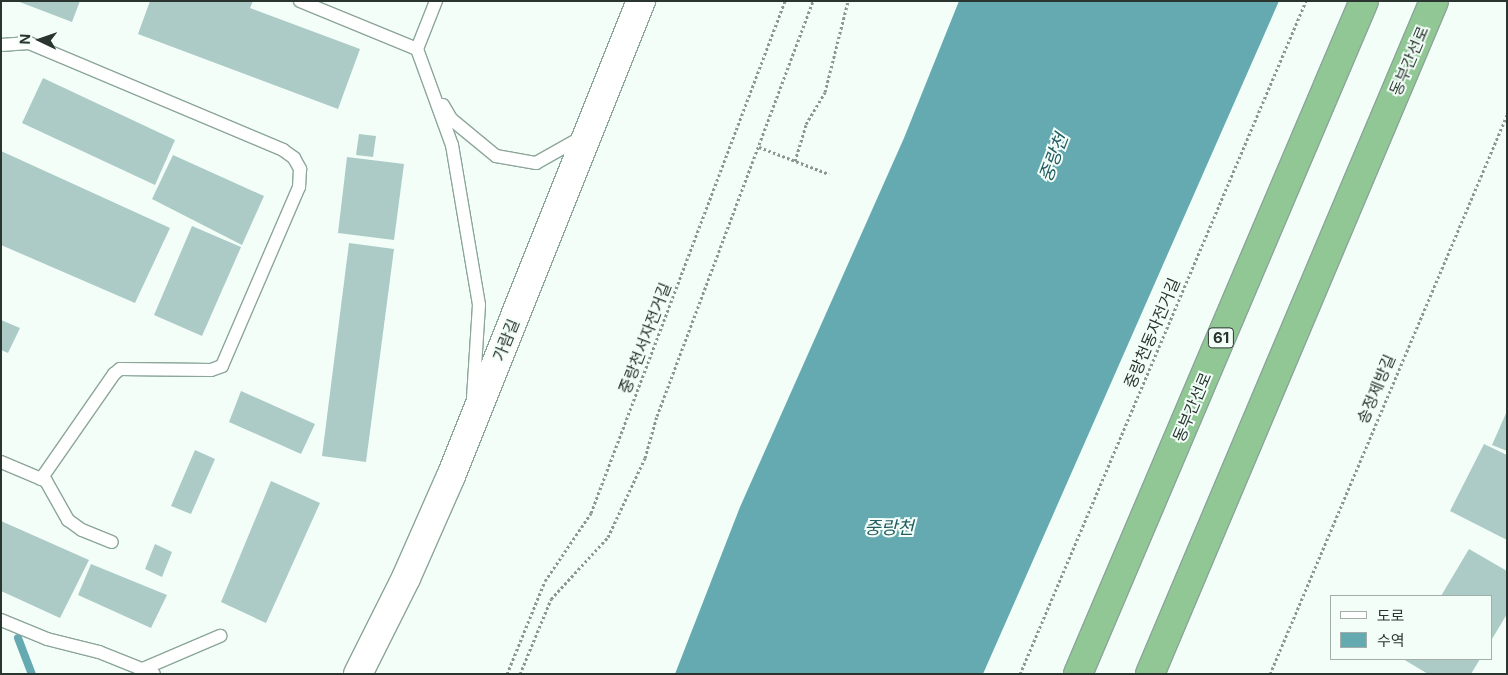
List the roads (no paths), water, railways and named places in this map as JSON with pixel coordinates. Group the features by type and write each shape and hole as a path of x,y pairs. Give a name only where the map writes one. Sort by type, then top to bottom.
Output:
{"highway":[{"name":"동부간선로","path":"1078,674 1364,1"},
{"name":"동부간선로","path":"1150,674 1434,1"}],"street":[{"name":"가람길","path":"364,664 406,578 471,427 641,1"},
{"path":"343,674 364,664"}],"lane":[{"path":"300,1 417,49"},
{"path":"436,1 417,49 452,144 478,304 471,427"},
{"path":"1,44 29,43 283,150 294,158 300,169 299,187 222,366 211,370 120,370 114,374 41,479"},
{"path":"428,80 451,118 496,156 536,163 588,133"},
{"path":"1,462 51,485 68,520 82,530 112,542"},
{"path":"1,620 47,639 148,672 220,636"}],"water":[{"name":"중랑천","path":"959,1 1279,1 983,674 675,674 740,507 904,138"}],"waterway":[{"path":"18,638 32,674"}]}
